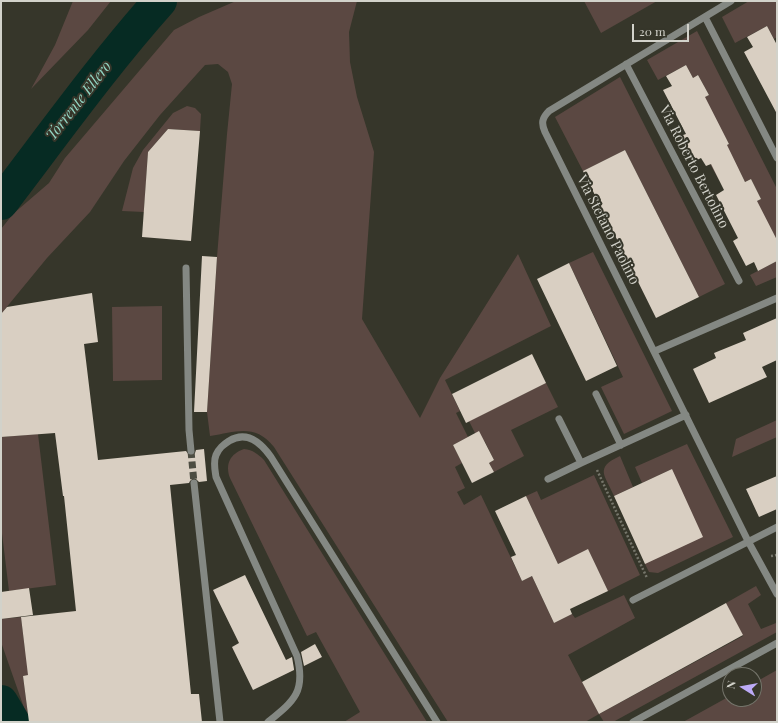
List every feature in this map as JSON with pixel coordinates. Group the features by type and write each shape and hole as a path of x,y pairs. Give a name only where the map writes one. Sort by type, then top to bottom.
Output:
{"street":[{"path":"626,64 731,1"},
{"path":"705,17 777,158"},
{"name":"Via Stefano Paolino","path":"626,64 549,111 544,116 542,123 545,132 748,540 777,594"},
{"name":"Via Roberto Bertolino","path":"626,64 739,281"},
{"path":"186,268 189,430 191,451"},
{"path":"655,351 777,298"},
{"path":"596,394 621,445"},
{"path":"548,479 686,415"},
{"path":"560,419 581,463"},
{"path":"268,722 290,704 296,695 300,683 301,671 297,656 216,477 216,456 222,446 232,440 244,436 254,440 264,447 271,457 437,722"},
{"path":"194,483 220,722"},
{"path":"633,600 777,526"},
{"path":"633,722 777,643"}],"path":[{"path":"596,469 652,590"}],"shaded area":[{"path":"73,1 111,1 88,30 31,89 55,45"},
{"path":"236,1 357,1 349,32 350,62 357,97 374,152 362,319 420,418 440,378 518,254 551,326 445,380 460,411 456,413 468,437 453,445 462,463 455,467 465,488 457,492 464,505 481,495 522,581 532,576 554,623 572,614 575,618 624,595 635,618 568,655 599,714 585,722 448,722 274,447 267,439 252,432 237,431 210,436 207,412 217,257 232,84 228,72 218,64 205,65 160,115 124,161 90,212 47,258 1,314 1,229 13,214 49,183 65,158 174,30"},
{"path":"584,1 657,1 601,33"},
{"path":"749,1 777,1 777,37 774,39 767,26 735,43 722,17"},
{"path":"697,31 777,189 777,240 755,202 761,199 751,179 745,182 739,170 719,180 710,164 722,147 729,144 703,98 709,95 698,75 693,78 686,65 658,80 647,60"},
{"path":"620,77 725,284 699,297 625,150 583,171 555,117"},
{"path":"187,106 195,108 201,114 200,131 168,129 148,152 144,212 122,211 133,168 143,150 173,113"},
{"path":"593,252 672,411 624,434 601,387 623,377 569,263"},
{"path":"777,261 777,277 756,286 750,275"},
{"path":"162,306 162,380 113,381 112,307"},
{"path":"546,383 558,407 511,430 524,456 494,472 489,463 494,460 485,442 475,433 469,421"},
{"path":"777,420 777,437 732,457 736,439"},
{"path":"38,434 56,585 9,591 1,525 1,437"},
{"path":"687,444 733,537 658,573 649,572 645,564 672,469 642,483 635,467"},
{"path":"244,449 250,450 264,460 427,722 344,722 360,712 316,632 307,636 230,478 228,468 230,460 235,454"},
{"path":"620,456 633,487 614,496 605,477 604,468 612,460"},
{"path":"594,475 640,575 608,591 588,550 558,564 526,496 537,491 541,500"},
{"path":"756,586 761,595 748,604 761,629 776,623 777,632 613,722 604,722 599,714 743,636 726,603"},
{"path":"21,617 25,650 73,671 23,676 29,722 1,642 1,619"},
{"path":"777,670 777,722 683,722 722,700 722,707 762,707 762,678"}],"building":[{"path":"767,26 777,45 777,114 744,52 753,47 747,37"},
{"path":"686,65 693,78 698,75 709,95 705,97 729,144 727,145 745,182 751,179 761,199 757,201 777,240 777,261 758,271 754,262 746,266 733,241 738,238 716,195 724,190 711,164 706,166 701,158 693,162 680,136 686,134 663,90 672,86 666,76"},
{"path":"168,129 200,131 191,241 142,237 148,152"},
{"path":"625,150 699,297 656,318 583,171"},
{"path":"202,256 217,257 207,412 194,412"},
{"path":"569,263 617,366 586,381 537,279"},
{"path":"92,293 98,342 84,344 98,460 186,451 192,456 196,450 204,449 207,481 199,482 193,478 189,483 170,485 191,694 199,694 202,722 29,722 23,676 28,675 21,617 76,611 64,496 55,433 1,437 1,314 7,307"},
{"path":"777,318 777,360 762,367 767,377 709,403 693,369 716,358 714,353 746,340 743,333"},
{"path":"532,354 546,383 466,423 452,394"},
{"path":"479,431 494,460 489,463 494,472 472,483 453,445"},
{"path":"672,469 703,537 645,564 614,496"},
{"path":"777,476 777,509 759,517 746,489"},
{"path":"526,496 558,564 588,549 608,591 570,609 572,614 554,623 532,576 522,581 511,557 516,555 495,511"},
{"path":"245,575 286,660 292,657 294,669 253,690 232,647 239,643 213,590"},
{"path":"29,588 33,615 1,619 1,592"},
{"path":"726,603 743,635 599,714 582,682"},
{"path":"315,644 322,657 304,666 301,652"}],"waterway":[{"name":"Torrente Ellero","path":"1,203 98,75 160,1"},
{"name":"Torrente Ellero","path":"1,702 13,722"}],"tunnel":[{"path":"191,451 194,483"}]}
